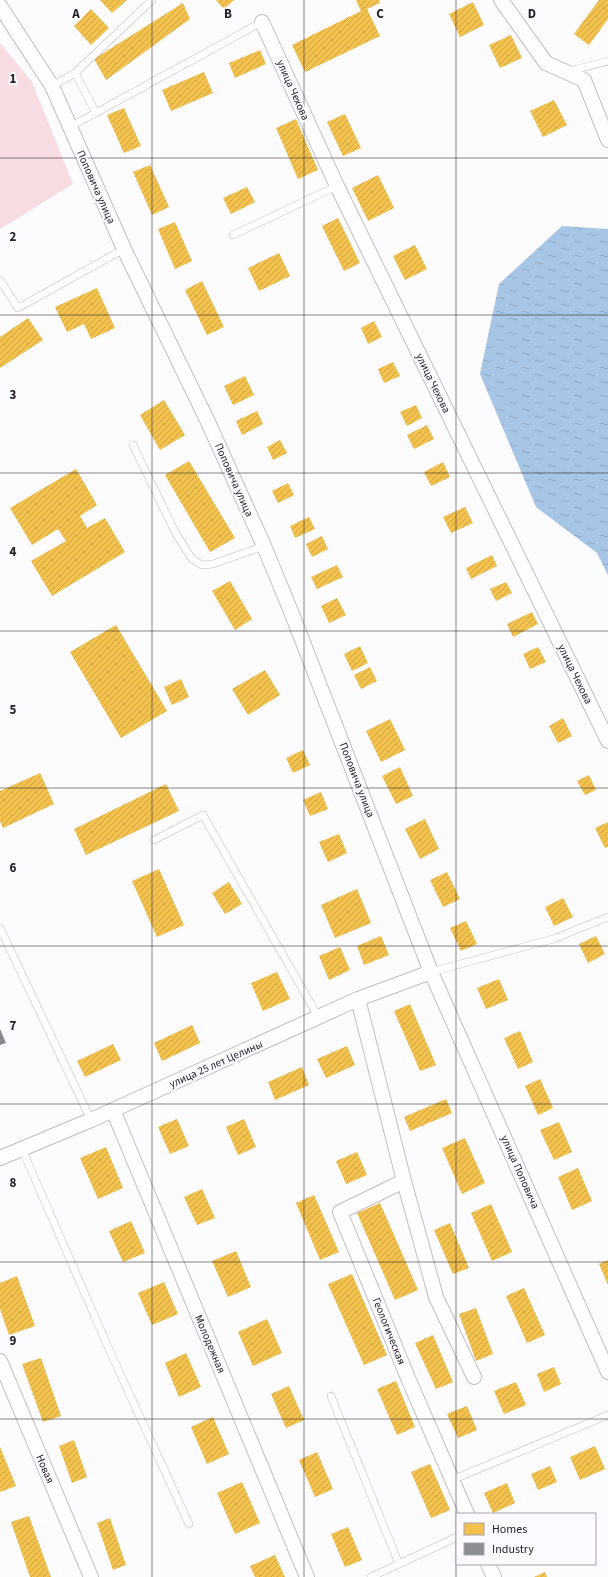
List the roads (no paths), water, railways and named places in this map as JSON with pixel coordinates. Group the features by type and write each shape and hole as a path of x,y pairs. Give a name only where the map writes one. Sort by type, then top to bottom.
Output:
{"street":[{"path":"501,0 546,63 584,80 608,140"},
{"name":"Поповича улица","path":"0,6 52,86 124,249 208,422 264,546 292,614 431,972"},
{"name":"улица Чехова","path":"262,22 337,186 608,741"},
{"name":"улица 25 лет Целины","path":"0,1158 91,1120 319,1018 358,999 431,972"},
{"name":"улица Поповича","path":"431,972 608,1372"},
{"path":"358,999 404,1181 436,1297 474,1377"},
{"name":"Молодежная","path":"113,1110 307,1577"},
{"name":"Геологическая","path":"404,1181 340,1212 408,1378 467,1513"},
{"name":"Новая","path":"0,1361 91,1577"},
{"path":"488,1565 494,1577"}],"lane":[{"path":"52,86 75,73 152,0"},
{"path":"70,127 262,22"},
{"path":"567,72 608,61"},
{"path":"75,73 96,113"},
{"path":"233,235 337,186"},
{"path":"0,280 18,308 124,249"},
{"path":"133,445 175,532 192,559 202,565 213,564 264,546"},
{"path":"154,840 203,816 319,1018"},
{"path":"431,972 553,939 608,917"},
{"path":"0,928 91,1120"},
{"path":"22,1149 108,1347 189,1524"},
{"path":"331,1396 399,1564"},
{"path":"452,1480 608,1415"},
{"path":"371,1577 456,1537"}],"water":[{"path":"562,226 608,229 608,575 597,553 536,507 480,374 499,284"}]}
